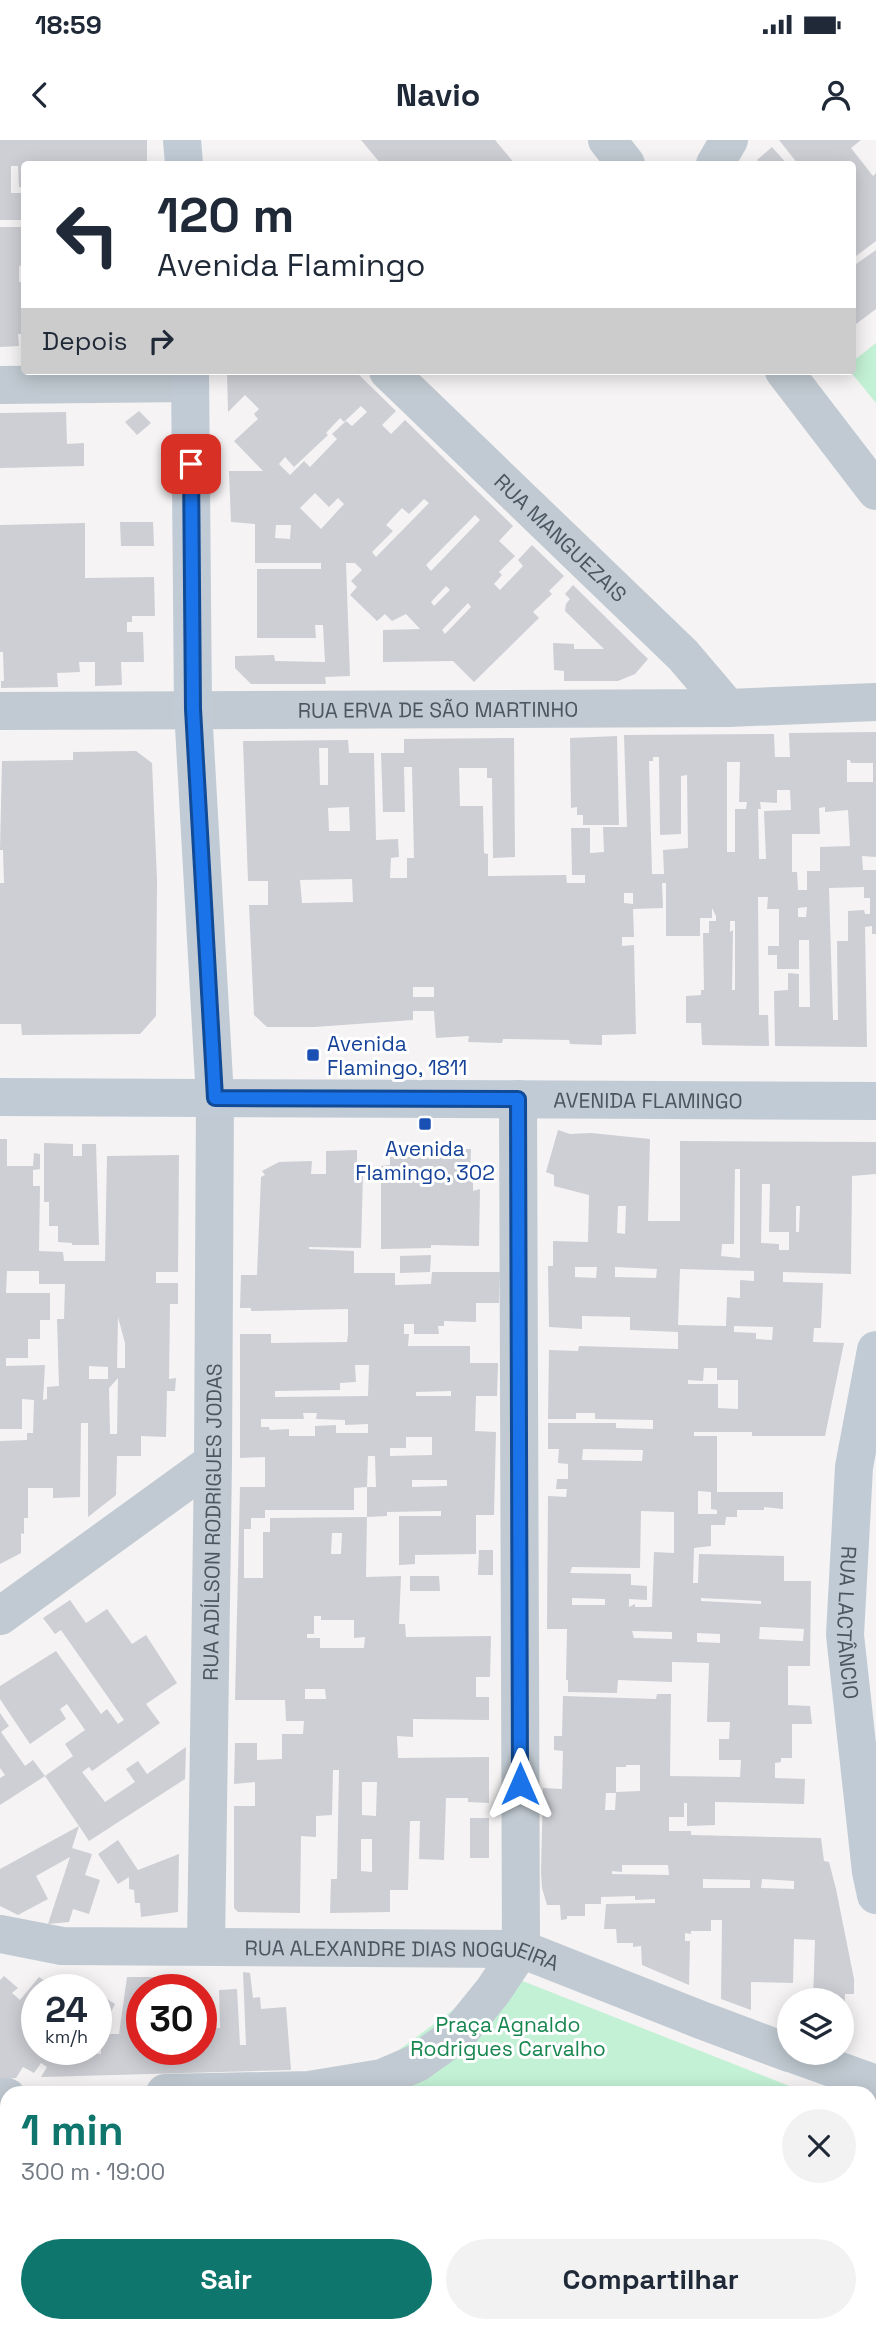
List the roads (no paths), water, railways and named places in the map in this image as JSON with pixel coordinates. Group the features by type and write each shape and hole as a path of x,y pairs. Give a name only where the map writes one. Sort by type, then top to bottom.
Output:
{"street":[{"path":"182,140 184,161"},
{"path":"607,140 624,161"},
{"path":"717,161 729,140"},
{"name":"RUA MANGUEZAIS","path":"392,375 683,655 728,708"},
{"path":"787,375 876,491"},
{"path":"0,385 190,377 193,709 215,1098"},
{"name":"RUA ERVA DE SÃO MARTINHO","path":"0,711 728,708 876,702"},
{"name":"AVENIDA FLAMINGO","path":"0,1097 876,1101"},
{"name":"RUA ADÍLSON RODRIGUES JODAS","path":"206,1947 215,1098"},
{"path":"333,2086 382,2078 417,2063 459,2033 493,1991 521,1949 518,1099"},
{"name":"RUA LACTÂNCIO","path":"876,1350 854,1467 845,1635 871,1872 876,1895"},
{"path":"0,1616 213,1462"},
{"name":"RUA ALEXANDRE DIAS NOGUEIRA","path":"0,1934 62,1946 521,1949 777,2048"},
{"name":"RUA ALEXANDRE DIAS NOGUEIRA","path":"823,2065 876,2084"}],"place":[{"name":"Avenida Flamingo, 1811","path":"313,1055"},
{"name":"Avenida Flamingo, 302","path":"425,1124"}],"park label":[{"name":"Praça Agnaldo Rodrigues Carvalho","path":"508,2036"}]}
